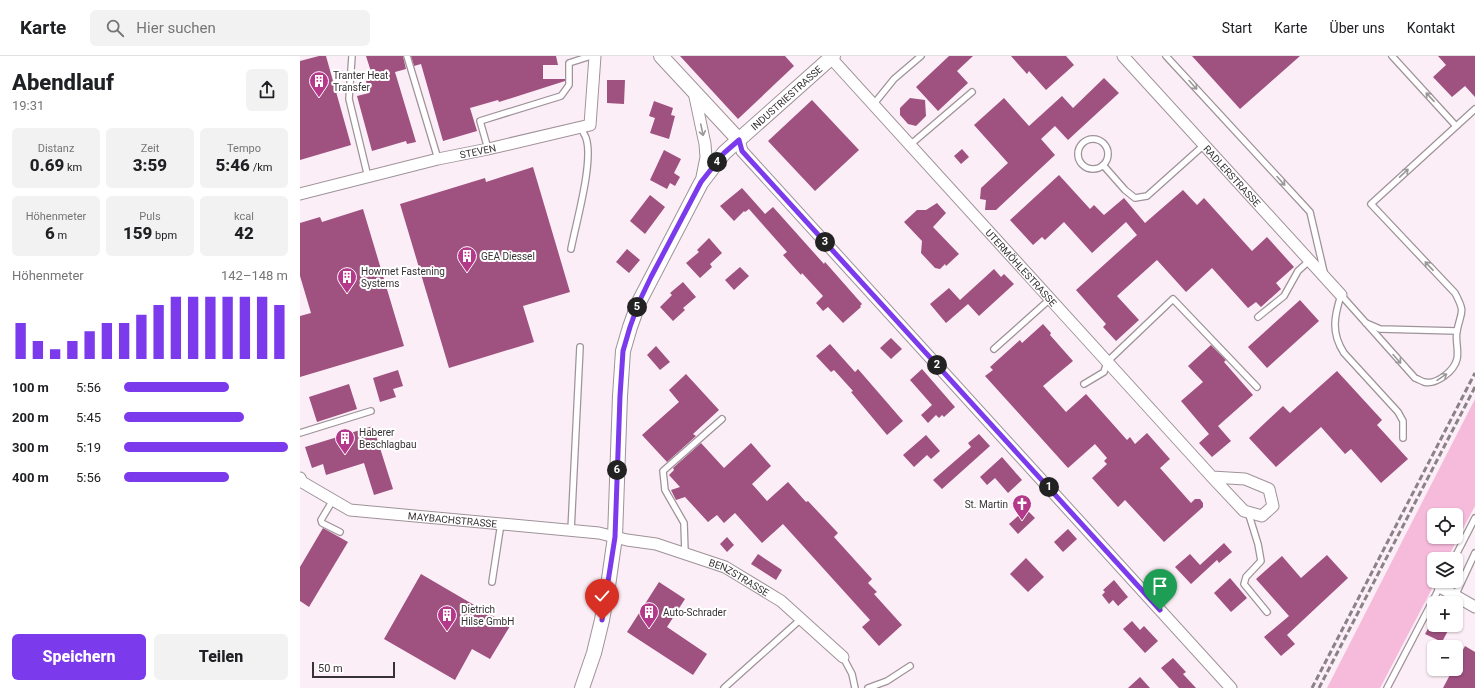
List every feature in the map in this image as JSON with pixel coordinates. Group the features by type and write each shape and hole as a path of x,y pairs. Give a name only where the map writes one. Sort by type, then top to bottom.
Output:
{"street":[{"path":"581,127 590,125 595,56"},
{"path":"661,56 739,140 742,151 1231,688"},
{"name":"RADLERSTRASSE","path":"1123,56 1341,295"},
{"name":"UTERMÖHLESTRASSE","path":"832,57 873,105 1212,477 1244,511 1248,512"},
{"name":"INDUSTRIESTRASSE","path":"582,688 594,653 602,620 615,537 623,351 639,302 701,182 724,153 832,57"},
{"path":"694,92 705,144 706,157 701,182"},
{"name":"STEVEN","path":"300,194 438,159 581,127"},
{"path":"1212,477 1245,479 1269,489 1273,506 1262,516 1248,512"},
{"name":"MAYBACHSTRASSE","path":"300,478 302,482 350,510 501,523 599,533 615,537"},
{"name":"BENZSTRASSE","path":"615,537 656,544 725,567 781,601 843,657"},
{"path":"1446,588 1455,596"},
{"path":"1463,600 1475,606"}],"lane":[{"path":"352,56 349,99 368,177"},
{"path":"407,56 438,159"},
{"path":"488,149 480,121 561,96 569,85 569,63 591,56"},
{"path":"873,105 894,80 921,56"},
{"path":"1166,56 1310,212 1325,279"},
{"path":"1392,56 1456,126"},
{"path":"910,145 972,92"},
{"path":"1341,295 1415,378 1425,382 1434,382 1443,377 1450,370 1457,359 1457,331 1462,314 1461,306 1455,293 1371,204 1475,109"},
{"path":"571,248 587,171 588,157 586,139 581,127"},
{"path":"1094,139 1104,144 1108,155 1103,165 1092,169 1087,168 1082,164 1078,153 1083,143 1094,139"},
{"path":"1103,165 1125,190 1135,198 1147,196 1204,145"},
{"path":"1258,317 1284,296 1298,271 1309,261"},
{"path":"1341,295 1334,319 1335,330 1340,347 1398,412 1402,421 1403,438"},
{"path":"994,349 1050,299"},
{"path":"1084,384 1104,372 1107,362 1173,299 1257,387"},
{"path":"1364,322 1380,329 1457,331"},
{"path":"571,531 580,347"},
{"path":"300,433 371,411"},
{"path":"685,553 684,523 665,490 663,471 722,419"},
{"path":"333,500 324,514 322,523 340,532"},
{"path":"1248,512 1258,544 1261,561 1246,577 1244,584 1267,612"},
{"path":"1458,552 1475,518"},
{"path":"492,582 501,523"},
{"path":"1455,596 1475,553"},
{"path":"1387,688 1439,588"},
{"path":"724,688 801,619"},
{"path":"843,657 852,674 855,688"},
{"path":"868,688 887,682 910,666"}],"shaded area":[{"path":"1475,399 1475,506 1463,529 1463,508 1427,508 1427,544 1455,544 1451,552 1427,552 1427,588 1432,588 1380,688 1327,688"}],"building":[{"name":"Tranter Heat Transfer","path":"319,56 326,56 351,145 300,160 300,61"},
{"path":"366,56 403,56 406,69 395,72 416,142 407,144 406,141 372,151 357,96 369,93 366,81 373,78"},
{"path":"411,56 556,56 558,65 543,65 543,79 565,79 565,81 499,102 498,100 470,108 477,131 443,141 421,64 414,66"},
{"path":"680,56 785,56 794,66 738,119"},
{"path":"949,56 973,56 957,71 968,83 938,111 916,87"},
{"path":"1011,56 1066,56 1074,65 1046,90 1029,71 1027,74"},
{"path":"1192,56 1300,56 1240,109"},
{"path":"1438,56 1475,56 1475,97 1465,86 1452,97 1433,77 1446,65"},
{"path":"1104,78 1119,93 1068,140 1055,126 1041,139 1055,155 996,210 985,210 986,200 980,199 981,188 1008,163 974,125 1004,98 1029,126 1062,96 1073,108"},
{"path":"607,80 625,80 624,104 607,103"},
{"path":"910,98 925,100 926,116 916,126 908,124 900,115 900,108"},
{"path":"812,100 859,150 815,191 768,141"},
{"path":"654,101 673,108 671,115 675,116 669,139 650,133 655,118 649,116"},
{"path":"962,149 969,157 961,164 954,156"},
{"path":"664,150 681,159 674,173 680,177 675,186 670,183 667,189 650,180"},
{"name":"GEA Diessel","path":"533,167 570,292 523,306 534,342 449,368 400,204 485,178 486,182"},
{"path":"1059,175 1090,209 1094,205 1104,215 1124,198 1145,223 1183,190 1197,205 1204,198 1252,251 1267,237 1294,267 1276,283 1281,289 1261,307 1256,302 1248,308 1212,268 1186,292 1157,260 1117,296 1139,320 1116,341 1103,327 1106,324 1076,290 1137,235 1126,222 1092,253 1064,222 1045,240 1042,237 1033,245 1010,220"},
{"path":"742,188 765,214 773,207 862,304 860,306 861,307 843,323 828,307 823,311 816,303 823,296 783,255 787,252 749,209 745,212 744,211 734,221 720,206"},
{"path":"650,195 665,207 645,234 630,221"},
{"path":"937,203 946,213 933,227 959,254 946,266 945,264 940,269 935,268 921,253 922,241 904,222 917,210 926,210"},
{"name":"Howmet Fastening Systems","path":"363,209 404,346 300,377 300,316 311,313 300,276 300,223 320,217 322,222"},
{"path":"709,238 722,253 710,264 712,267 700,278 686,263 699,252 697,250"},
{"path":"627,249 640,260 629,273 616,262"},
{"path":"740,267 749,276 734,290 725,280"},
{"path":"994,269 1001,277 1004,274 1014,284 979,316 968,304 946,323 930,304 949,288 960,300"},
{"path":"683,282 696,297 683,308 685,310 673,321 660,307 672,295 670,293"},
{"path":"1300,300 1319,321 1267,368 1248,347"},
{"path":"1043,324 1051,333 1050,335 1073,361 1043,386 1066,412 1086,394 1127,440 1130,437 1135,444 1147,433 1170,459 1160,468 1191,503 1195,499 1200,499 1203,503 1203,507 1164,542 1125,500 1118,507 1092,478 1107,464 1104,461 1107,458 1095,444 1068,468 985,376 993,370 990,367 1020,340 1022,343"},
{"path":"891,338 902,349 891,359 880,348"},
{"path":"830,344 855,372 858,369 903,421 887,435 851,392 853,391 834,370 831,372 816,356"},
{"path":"1211,345 1226,360 1224,362 1253,395 1218,426 1231,441 1212,457 1199,443 1209,434 1181,401 1203,382 1188,366"},
{"path":"656,346 670,362 660,370 647,355"},
{"path":"922,369 955,407 944,417 942,415 939,418 936,415 928,423 921,415 932,405 910,380"},
{"path":"398,370 403,386 393,389 396,397 380,402 373,378"},
{"path":"1337,371 1382,420 1377,425 1408,459 1381,483 1351,449 1345,454 1321,427 1276,467 1249,438 1283,406 1290,413"},
{"path":"686,374 719,410 693,434 696,436 667,462 642,435 679,402 669,390"},
{"path":"349,384 357,409 317,422 309,397"},
{"name":"Haberer Beschlagbau","path":"373,426 393,489 374,495 364,463 326,475 323,464 312,468 305,447"},
{"path":"979,434 990,446 942,489 933,480 971,447 968,443"},
{"path":"926,435 940,451 931,459 927,455 914,467 903,455"},
{"path":"701,443 724,468 751,443 771,466 752,484 767,501 788,482 838,533 834,537 872,579 868,583 877,592 874,594 902,625 879,646 862,627 870,620 783,524 762,543 735,513 724,523 717,515 708,522 685,497 676,500 671,490 680,487 669,475 674,470 673,468"},
{"path":"1002,457 1022,480 1008,493 995,478 987,485 980,477"},
{"name":"St. Martin","path":"1026,509 1035,518 1018,534 1009,524"},
{"path":"323,528 348,542 309,607 300,601 300,567"},
{"path":"1068,529 1077,539 1063,552 1054,542"},
{"path":"727,537 734,545 727,552 720,544"},
{"path":"1224,543 1232,552 1219,563 1217,560 1191,584 1175,567 1190,554 1200,565"},
{"path":"758,554 782,570 776,580 751,564"},
{"path":"1327,555 1348,578 1287,635 1295,644 1281,656 1264,637 1289,616 1256,579 1282,556 1301,578"},
{"path":"1026,558 1044,577 1028,592 1010,574"},
{"name":"Dietrich Hilse GmbH","path":"421,574 510,626 490,659 472,649 455,680 384,639"},
{"path":"1230,578 1247,598 1231,612 1214,593"},
{"path":"1114,580 1128,597 1118,606 1113,600 1109,604 1102,595 1105,592 1103,590"},
{"name":"Auto-Schrader","path":"659,582 685,599 667,627 707,654 693,675 627,632"},
{"path":"1132,621 1140,630 1144,626 1158,641 1145,653 1123,629"},
{"path":"1427,630 1427,632 1447,632 1443,640 1438,640 1425,634"},
{"path":"1465,646 1475,652 1475,688 1443,688 1449,676 1463,676 1463,650"},
{"path":"1173,658 1186,672 1183,674 1196,688 1179,688 1161,668"},
{"path":"1140,677 1150,688 1128,688"}],"railway":[{"path":"1312,688 1475,373"},
{"path":"1319,688 1475,387"}],"place":[{"name":"Tranter Heat Transfer","path":"319,98"},
{"name":"GEA Diessel","path":"467,273"},
{"name":"Howmet Fastening Systems","path":"347,294"},
{"name":"Haberer Beschlagbau","path":"345,455"},
{"name":"St. Martin","path":"1022,521"},
{"name":"Auto-Schrader","path":"649,629"},
{"name":"Dietrich Hilse GmbH","path":"447,632"}],"route":[{"path":"602,620 615,537 623,351 639,302 701,182 724,153 739,140 742,151 1160,610"}]}
